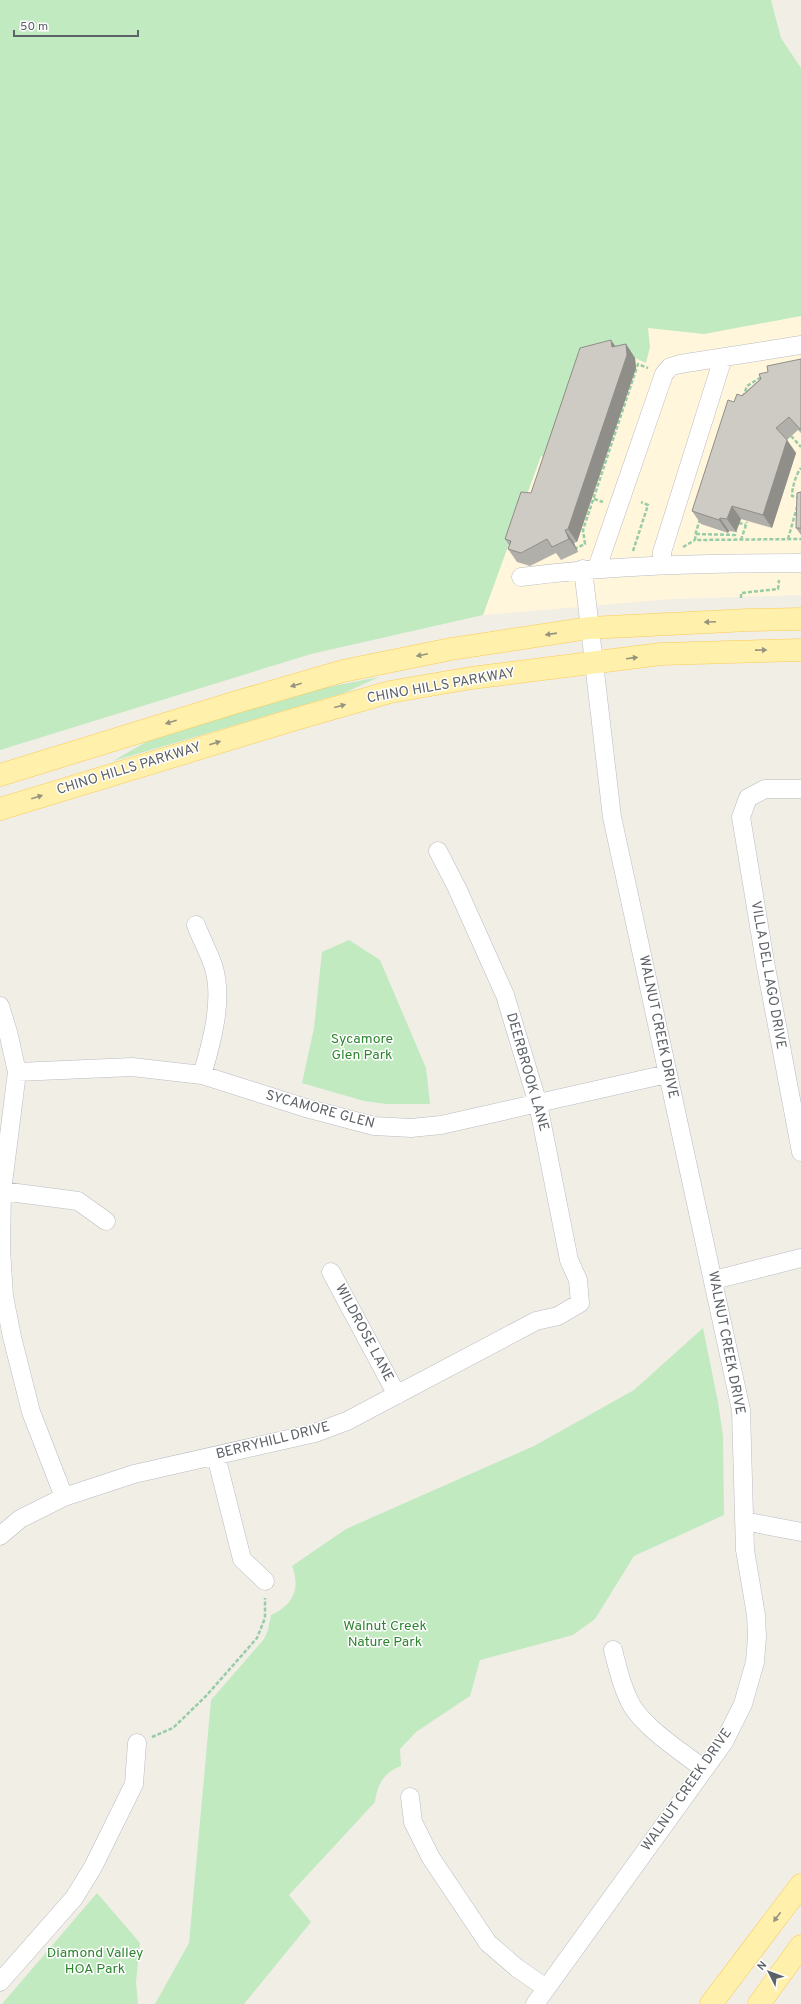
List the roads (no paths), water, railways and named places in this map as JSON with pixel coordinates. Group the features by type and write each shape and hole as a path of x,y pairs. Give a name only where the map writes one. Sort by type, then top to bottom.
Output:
{"main road":[{"path":"0,775 343,671 451,649 589,628 749,620 801,619"},
{"name":"CHINO HILLS PARKWAY","path":"0,809 289,720 390,692 470,678 594,668 661,654 801,650"},
{"path":"712,2004 801,1885"},
{"path":"759,2004 801,1946"}],"street":[{"path":"590,569 664,374 670,368 680,364 801,345"},
{"path":"662,565 662,552 723,358"},
{"path":"521,577 590,569 662,565 801,563"},
{"name":"WALNUT CREEK DRIVE","path":"535,2004 724,1742 743,1704 755,1662 757,1637 756,1615 745,1550 741,1410 714,1280 667,1074 612,817 589,628 590,569"},
{"name":"VILLA DEL LAGO DRIVE","path":"801,789 765,789 748,798 741,818 765,962 801,1152"},
{"name":"DEERBROOK LANE","path":"438,851 457,888 505,995 538,1104 569,1260 578,1280 580,1303"},
{"path":"196,924 214,966 218,1001 213,1038 202,1075"},
{"path":"0,1006 8,1032 17,1072 2,1191 1,1249 4,1296 12,1337 31,1412 64,1497"},
{"name":"SYCAMORE GLEN","path":"17,1072 132,1067 202,1075 306,1108 374,1126 411,1128 441,1125 667,1074"},
{"path":"2,1191 78,1201 106,1221"},
{"path":"714,1280 801,1258"},
{"name":"WILDROSE LANE","path":"331,1272 397,1394"},
{"name":"BERRYHILL DRIVE","path":"0,1536 20,1519 64,1497 134,1474 315,1433 347,1421 536,1321 558,1316 580,1303"},
{"path":"216,1456 242,1559 265,1581"},
{"path":"744,1522 801,1532"},
{"path":"613,1650 623,1687 633,1707 650,1726 704,1770"},
{"path":"0,1982 74,1898 93,1867 134,1784 137,1743"},
{"path":"410,1797 413,1822 431,1858 488,1943 517,1968 546,1988"}],"park label":[{"name":"Sycamore Glen Park","path":"362,1048"},
{"name":"Walnut Creek Nature Park","path":"385,1634"},
{"name":"Diamond Valley HOA Park","path":"95,1962"}]}
